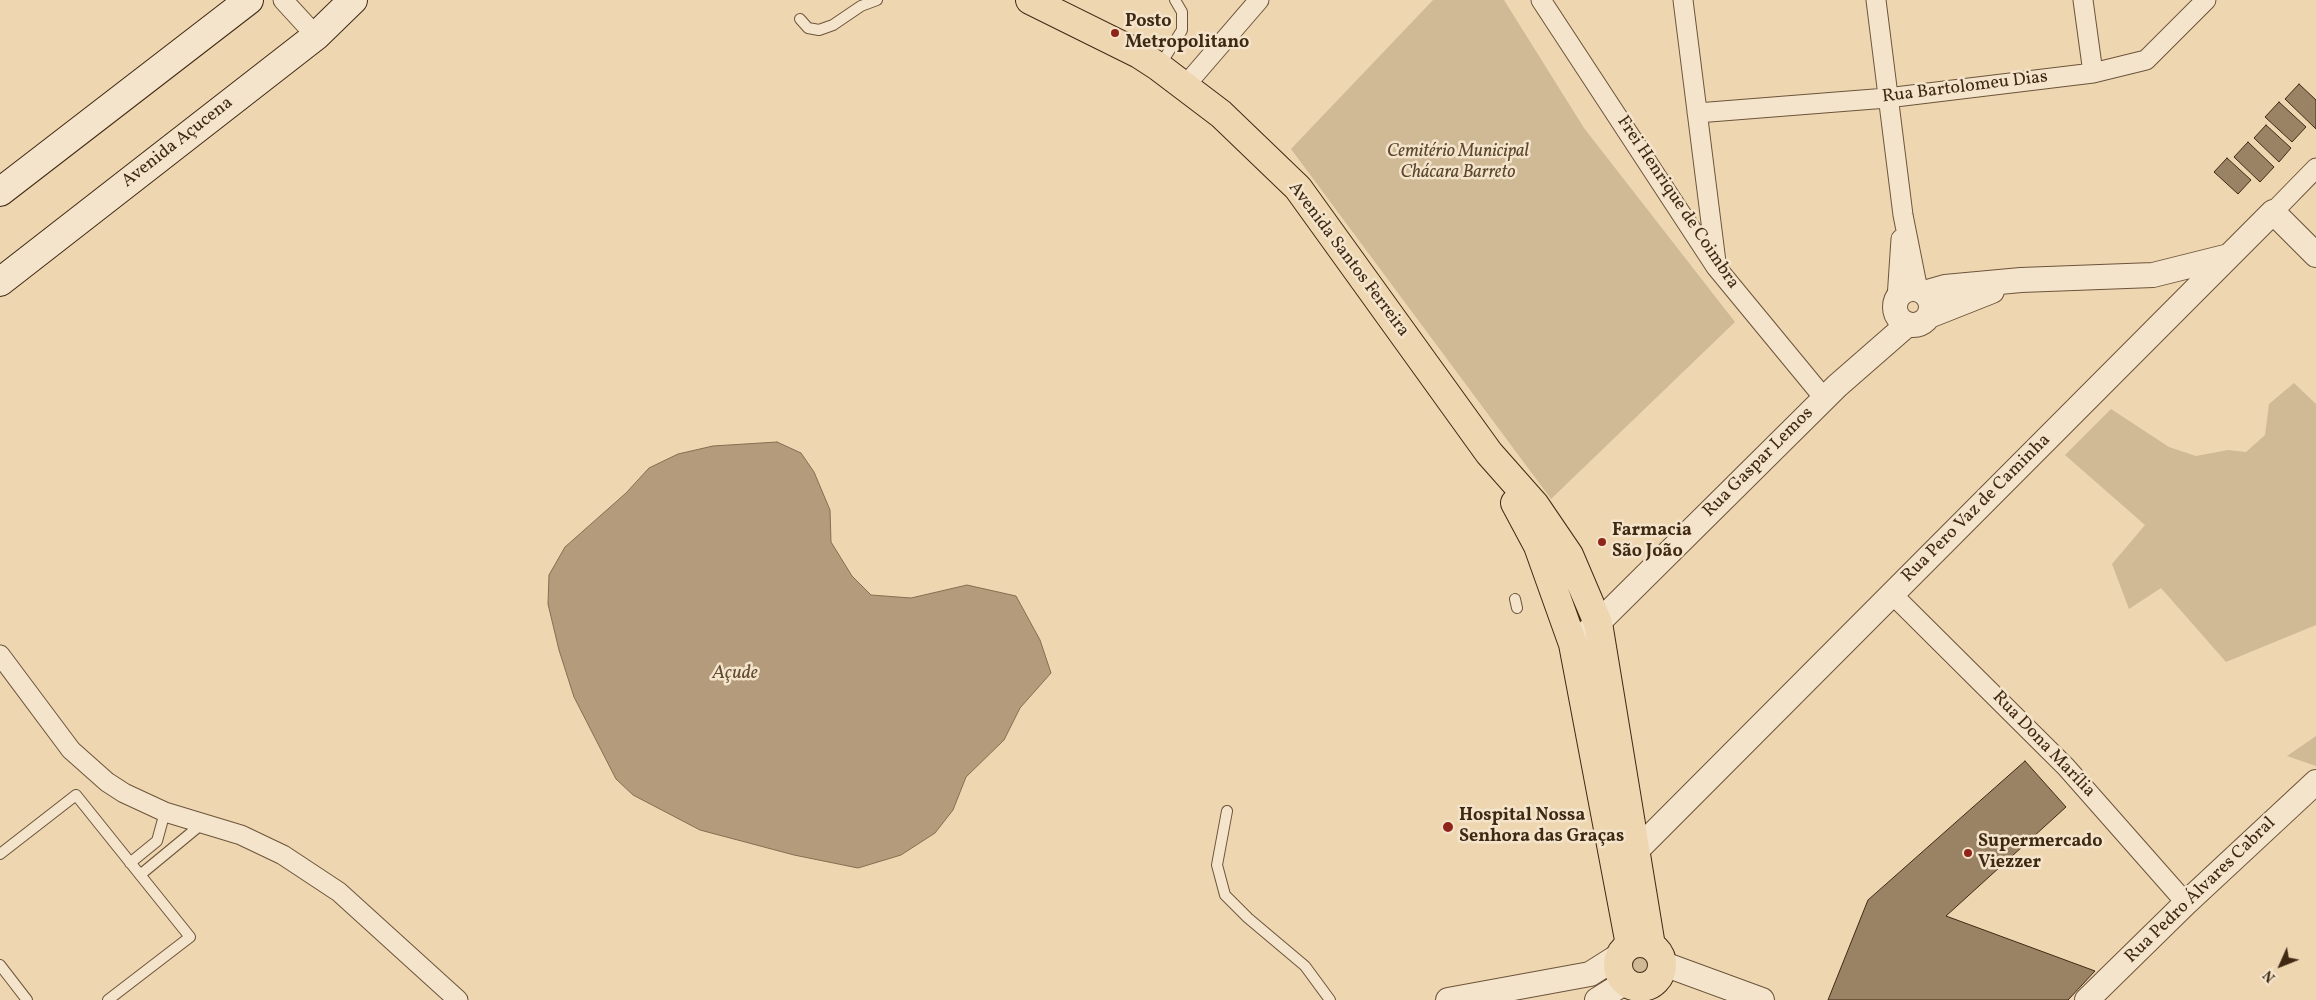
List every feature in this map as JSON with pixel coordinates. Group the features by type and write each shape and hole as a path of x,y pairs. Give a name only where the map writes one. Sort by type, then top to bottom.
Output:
{"main road":[{"path":"0,192 250,0"},
{"name":"Avenida Açucena","path":"0,282 316,36 353,0"},
{"name":"Avenida Santos Ferreira","path":"1030,0 1060,10 1159,67 1221,114 1298,188 1488,453 1535,505 1569,555 1598,623 1637,850 1641,973"},
{"name":"Avenida Santos Ferreira","path":"1488,453 1538,546 1573,644 1641,973"}],"street":[{"path":"284,0 316,36"},
{"path":"1184,87 1259,0"},
{"name":"Frei Henrique de Coimbra","path":"1541,0 1716,267 1831,392"},
{"path":"1683,0 1716,267"},
{"path":"1876,0 1903,216 1912,306 1945,287 2021,280 2153,275 2230,255"},
{"path":"2083,0 2093,73"},
{"name":"Rua Bartolomeu Dias","path":"1697,113 1887,98 2093,73 2146,60 2206,0"},
{"name":"Rua Pero Vaz de Caminha","path":"1637,850 2316,168"},
{"path":"2273,212 2316,255"},
{"name":"Rua Gaspar Lemos","path":"1573,644 1598,623 1831,392 1912,306"},
{"name":"Rua Dona Marília","path":"1892,594 2066,767 2186,903"},
{"path":"0,655 55,730 89,768 124,793 165,812 204,822 241,835 283,855 338,892 458,1000"},
{"name":"Rua Pedro Álvares Cabral","path":"2088,1000 2186,903 2316,782"},
{"path":"1597,1000 1641,973"},
{"path":"1448,1000 1590,974 1641,973 1762,1000"}],"lane":[{"path":"800,19 808,28 820,30 833,25 861,6 877,0"},
{"path":"1159,67 1182,30 1182,12 1175,0"},
{"path":"0,854 76,795 190,937 108,1000"},
{"path":"1227,811 1217,865 1225,895 1248,918 1305,966 1330,1000"},
{"path":"130,863 157,841 165,812"},
{"path":"140,875 204,822"},
{"path":"0,964 27,1000"}],"green space":[{"name":"Cemitério Municipal Chácara Barreto","path":"1433,0 1504,0 1584,128 1735,322 1551,499 1291,149"},
{"path":"2294,383 2316,404 2316,625 2226,662 2161,588 2129,609 2112,564 2145,525 2065,455 2111,409 2169,447 2196,456 2228,450 2246,452 2265,435 2269,404"},
{"path":"2316,736 2316,766 2287,756"},
{"path":"1639,950 1648,954 1652,963 1648,972 1639,976 1630,972 1626,963 1630,954"}],"water":[{"name":"Açude","path":"777,442 801,453 814,472 830,510 831,542 852,576 871,595 911,598 967,585 1016,596 1040,640 1051,673 1020,708 1004,740 966,777 953,810 935,833 901,855 858,868 794,855 700,830 633,795 616,779 574,697 559,650 548,604 549,575 565,547 626,493 649,468 678,454 713,446"}],"building":[{"path":"2299,84 2316,100 2316,129 2285,99"},
{"path":"2279,102 2306,127 2292,142 2265,117"},
{"path":"2266,125 2291,148 2279,162 2254,138"},
{"path":"2248,142 2274,167 2260,182 2234,157"},
{"path":"2227,158 2251,180 2238,194 2214,172"},
{"name":"Supermercado Viezzer","path":"2025,761 2066,807 1946,916 2095,971 2068,1000 1828,1000 1868,900"}],"place":[{"name":"Posto Metropolitano","path":"1115,33"},
{"name":"Farmacia São João","path":"1602,542"},
{"name":"Hospital Nossa Senhora das Graças","path":"1448,827"},
{"name":"Supermercado Viezzer","path":"1968,853"}]}
